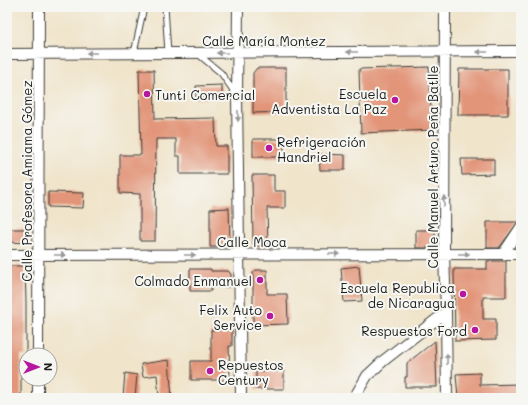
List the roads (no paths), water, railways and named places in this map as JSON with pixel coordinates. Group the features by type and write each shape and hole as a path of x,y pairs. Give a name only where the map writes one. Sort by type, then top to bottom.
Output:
{"street":[{"name":"Calle Profesora Amiama Gómez","path":"38,347 39,7"},
{"path":"238,7 237,53 241,398"},
{"name":"Calle Manuel Arturo Peña Batlle","path":"445,7 444,254 447,398"},
{"name":"Calle María Montez","path":"7,54 521,51"},
{"path":"503,254 521,227"},
{"name":"Calle Moca","path":"7,255 521,254"},
{"path":"354,398 367,376 383,361 446,312"},
{"path":"38,387 38,398"}],"lane":[{"path":"134,53 144,7"},
{"path":"165,7 168,53"},
{"path":"197,53 221,73 238,96"}],"place":[{"name":"Tunti Comercial","path":"147,94"},
{"name":"Escuela Adventista La Paz","path":"395,100"},
{"name":"Refrigeración Handriel","path":"269,148"},
{"name":"Colmado Enmanuel","path":"260,280"},
{"name":"Escuela Republica de Nicaragua","path":"463,294"},
{"name":"Felix Auto Service","path":"270,316"},
{"name":"Respuestos Ford","path":"475,330"},
{"name":"Repuestos Century","path":"210,371"}]}
